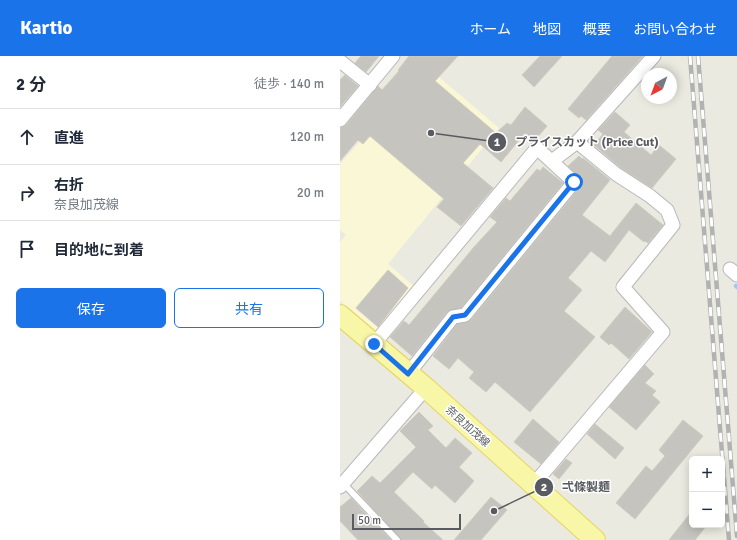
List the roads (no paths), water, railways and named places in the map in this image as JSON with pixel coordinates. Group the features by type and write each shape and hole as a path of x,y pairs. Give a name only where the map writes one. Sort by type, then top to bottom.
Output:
{"main road":[{"name":"奈良加茂線","path":"340,314 426,388 595,540"}],"street":[{"path":"340,120 393,56"},
{"path":"552,161 577,142 654,56"},
{"path":"340,61 370,85"},
{"path":"533,485 664,332 623,287 673,225 667,210 650,196 616,174 577,142"},
{"path":"374,344 537,148 552,161 574,182 465,315 453,317 408,374"},
{"path":"342,485 426,388"}],"lane":[{"path":"342,485 397,540"}],"railway":[{"path":"690,56 729,540"},
{"path":"698,56 737,536"}],"place":[{"name":"プライスカット (Price Cut)","path":"431,133"},
{"name":"弌條製麺","path":"494,511"}]}
